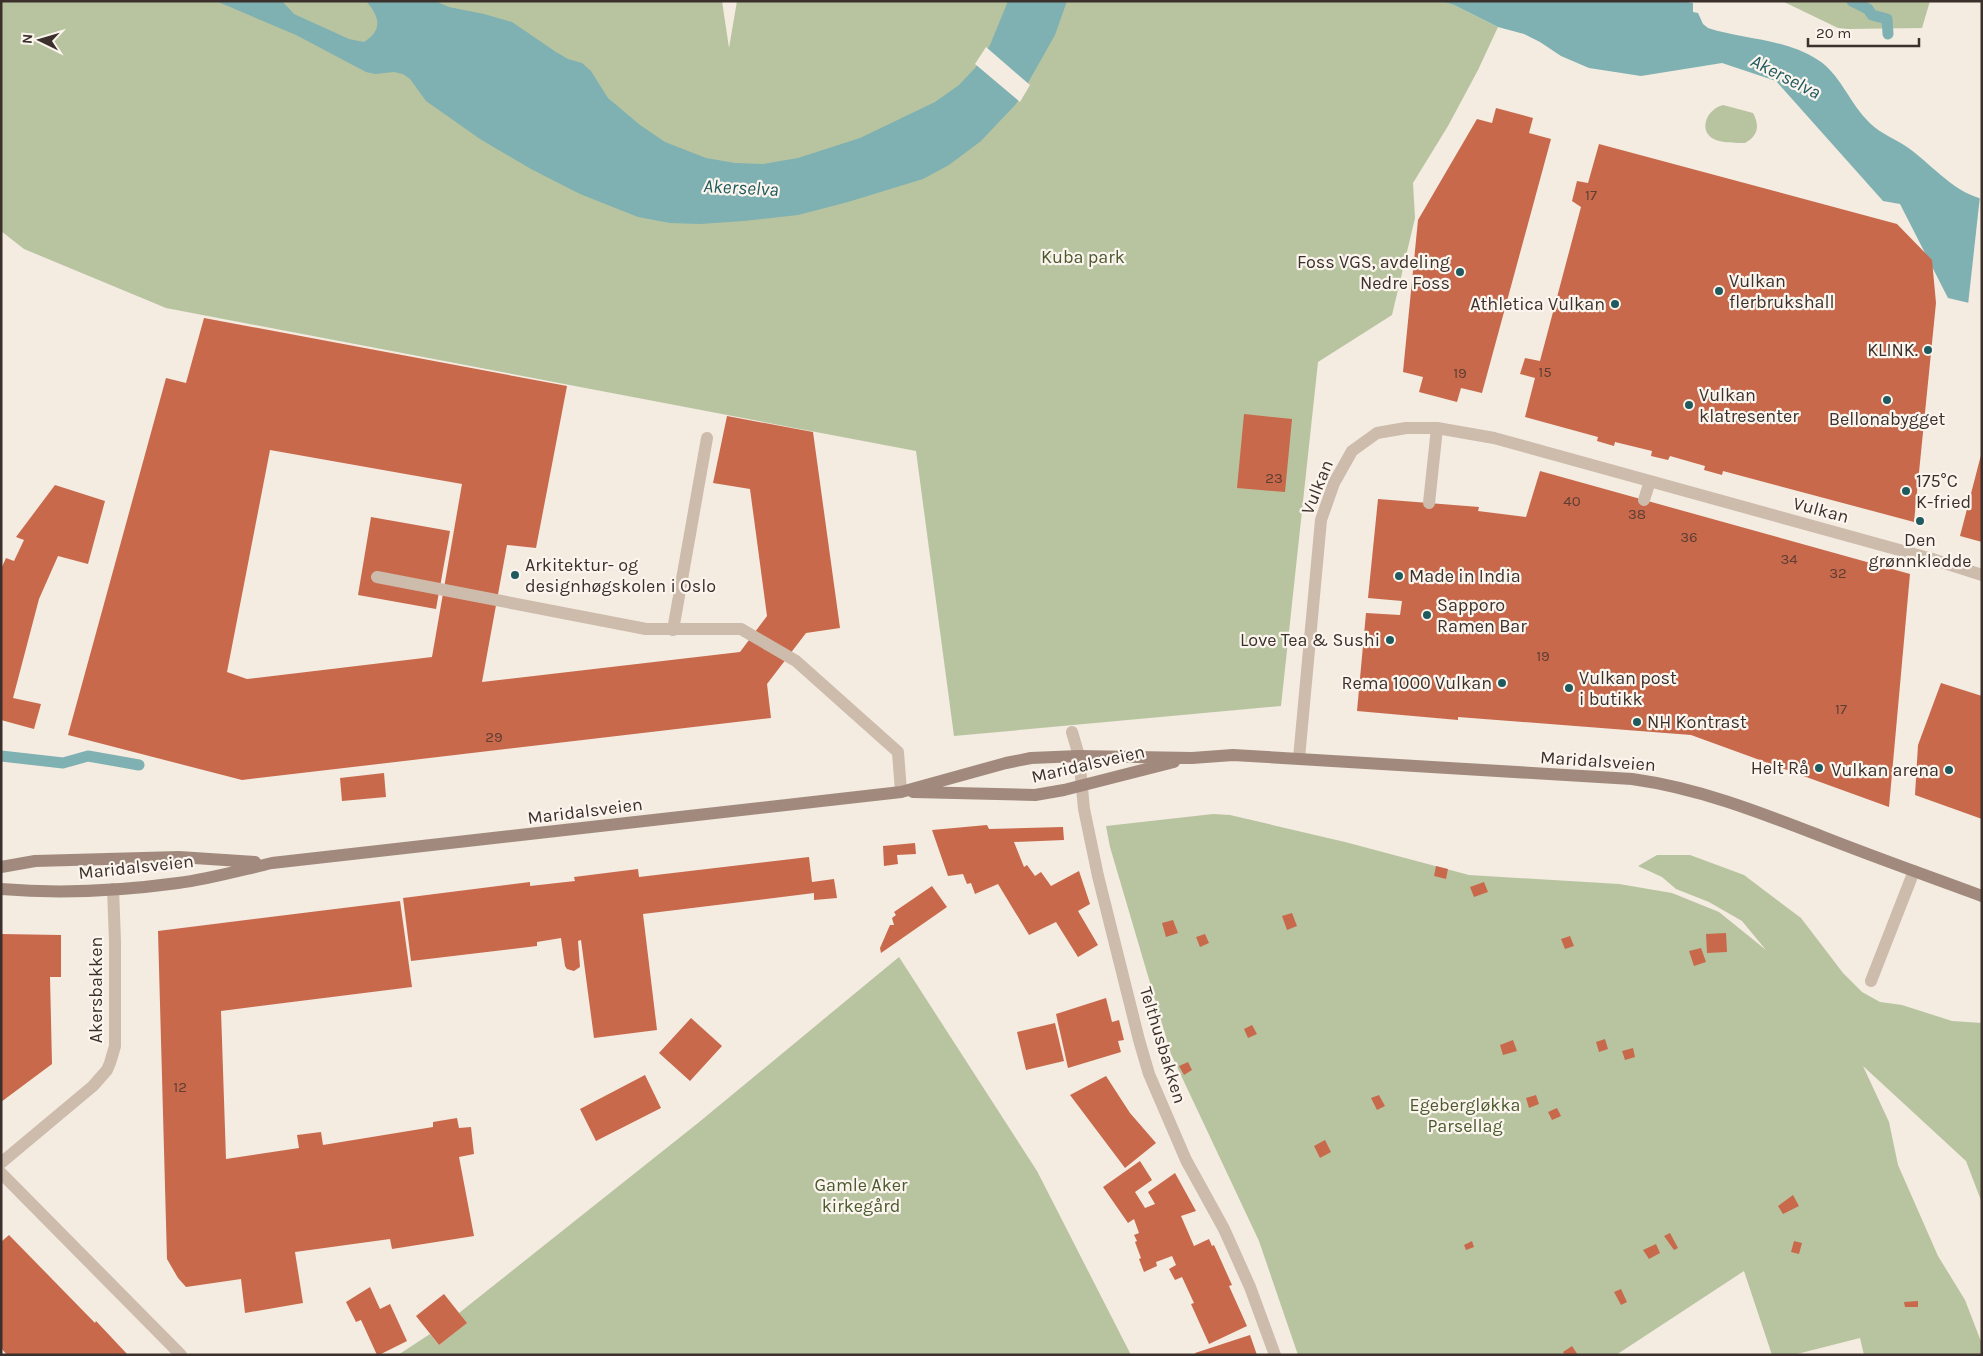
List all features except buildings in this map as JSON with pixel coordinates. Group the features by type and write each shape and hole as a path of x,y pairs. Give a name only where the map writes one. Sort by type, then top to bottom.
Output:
{"main road":[{"name":"Maridalsveien","path":"901,792 1031,758 1079,756 1192,758 1233,754 1658,783 1720,798 1982,896"},
{"name":"Maridalsveien","path":"1,888 37,892 113,889 179,883 272,863 901,792 1035,796 1192,758"},
{"name":"Maridalsveien","path":"1,867 35,861 179,857 272,863"}],"street":[{"name":"Vulkan","path":"1299,758 1321,520 1334,483 1352,451 1377,433 1406,428 1437,428 1494,438 1932,559 1982,575"},
{"path":"1429,503 1437,428"},
{"path":"673,630 707,438"},
{"path":"1644,500 1650,481"},
{"path":"377,576 646,629 741,629 796,661 898,752 901,792"},
{"name":"Telthusbakken","path":"1072,732 1079,756 1084,809 1098,876 1149,1074 1186,1160 1224,1229 1250,1287 1275,1355"},
{"path":"1871,981 1914,871"},
{"name":"Akersbakken","path":"1,1163 93,1086 107,1070 110,1063 115,1046 113,889"},
{"path":"1,1172 181,1355"}],"green space":[{"name":"Kuba park","path":"1,1 722,1 729,48 737,1 1441,1 1454,5 1498,27 1478,70 1448,126 1413,183 1415,218 1392,315 1318,362 1281,706 954,736 916,451 166,308 24,249 1,231"},
{"path":"1782,1 1930,1 1922,28 1848,29 1838,28"},
{"path":"1723,105 1753,113 1757,122 1755,134 1745,143 1730,143 1716,140 1710,137 1707,132 1705,127 1708,116 1717,107"},
{"name":"Egebergløkka Parsellag","path":"1213,814 1230,815 1345,842 1469,875 1619,884 1672,893 1719,912 1766,950 1742,921 1709,902 1676,889 1662,877 1638,866 1657,855 1690,855 1744,875 1801,918 1843,973 1862,992 1880,1002 1902,1005 1952,1021 1982,1023 1982,1203 1966,1161 1863,1066 1889,1122 1898,1165 1938,1256 1965,1300 1982,1344 1982,1355 1864,1355 1860,1338 1793,1355 1772,1355 1744,1271 1616,1355 1298,1355 1259,1241 1171,1054 1110,847 1106,826"},
{"name":"Gamle Aker kirkegård","path":"899,957 1037,1171 1131,1355 398,1355 430,1334 439,1345 466,1323 459,1313 698,1123"}],"water":[{"name":"Akerselva","path":"216,1 282,1 294,14 349,39 364,42 377,28 377,18 366,1 435,1 449,7 512,22 556,52 568,59 582,63 591,71 608,98 640,125 665,142 706,158 735,163 763,164 798,158 860,138 935,102 959,85 976,67 990,45 1008,1 1067,1 1055,35 1016,104 981,141 949,165 923,179 798,215 700,224 670,223 638,217 580,194 531,169 480,139 426,101 410,79 403,74 394,72 375,74 366,72 296,35"},
{"name":"Akerselva","path":"1441,1 1681,1 1693,3 1693,12 1698,13 1703,24 1708,28 1792,47 1818,60 1832,72 1860,112 1874,127 1914,152 1960,189 1982,199 1982,306 1948,298 1900,204 1883,201 1776,81 1722,63 1641,76 1589,68 1561,56 1524,34 1498,27 1454,5"}],"pier":[{"path":"986,47 1030,85 1020,102 975,64"},
{"path":"1980,196 1982,196 1982,308 1968,305"}],"waterway":[{"path":"1852,1 1868,9 1872,15 1887,19 1888,34"},
{"path":"1,756 63,763 88,756 139,765"}],"place":[{"name":"Foss VGS, avdeling Nedre Foss","path":"1460,272"},
{"name":"Vulkan flerbrukshall","path":"1719,291"},
{"name":"Athletica Vulkan","path":"1615,304"},
{"name":"KLINK.","path":"1928,350"},
{"name":"Bellonabygget","path":"1887,400"},
{"name":"Vulkan klatresenter","path":"1689,405"},
{"name":"175°C K-fried","path":"1906,491"},
{"name":"Den grønnkledde","path":"1920,521"},
{"name":"Arkitektur- og designhøgskolen i Oslo","path":"515,575"},
{"name":"Made in India","path":"1399,576"},
{"name":"Sapporo Ramen Bar","path":"1427,615"},
{"name":"Love Tea & Sushi","path":"1390,640"},
{"name":"Rema 1000 Vulkan","path":"1502,683"},
{"name":"Vulkan post i butikk","path":"1569,688"},
{"name":"NH Kontrast","path":"1637,722"},
{"name":"Helt Rå","path":"1819,768"},
{"name":"Vulkan arena","path":"1949,770"}]}
